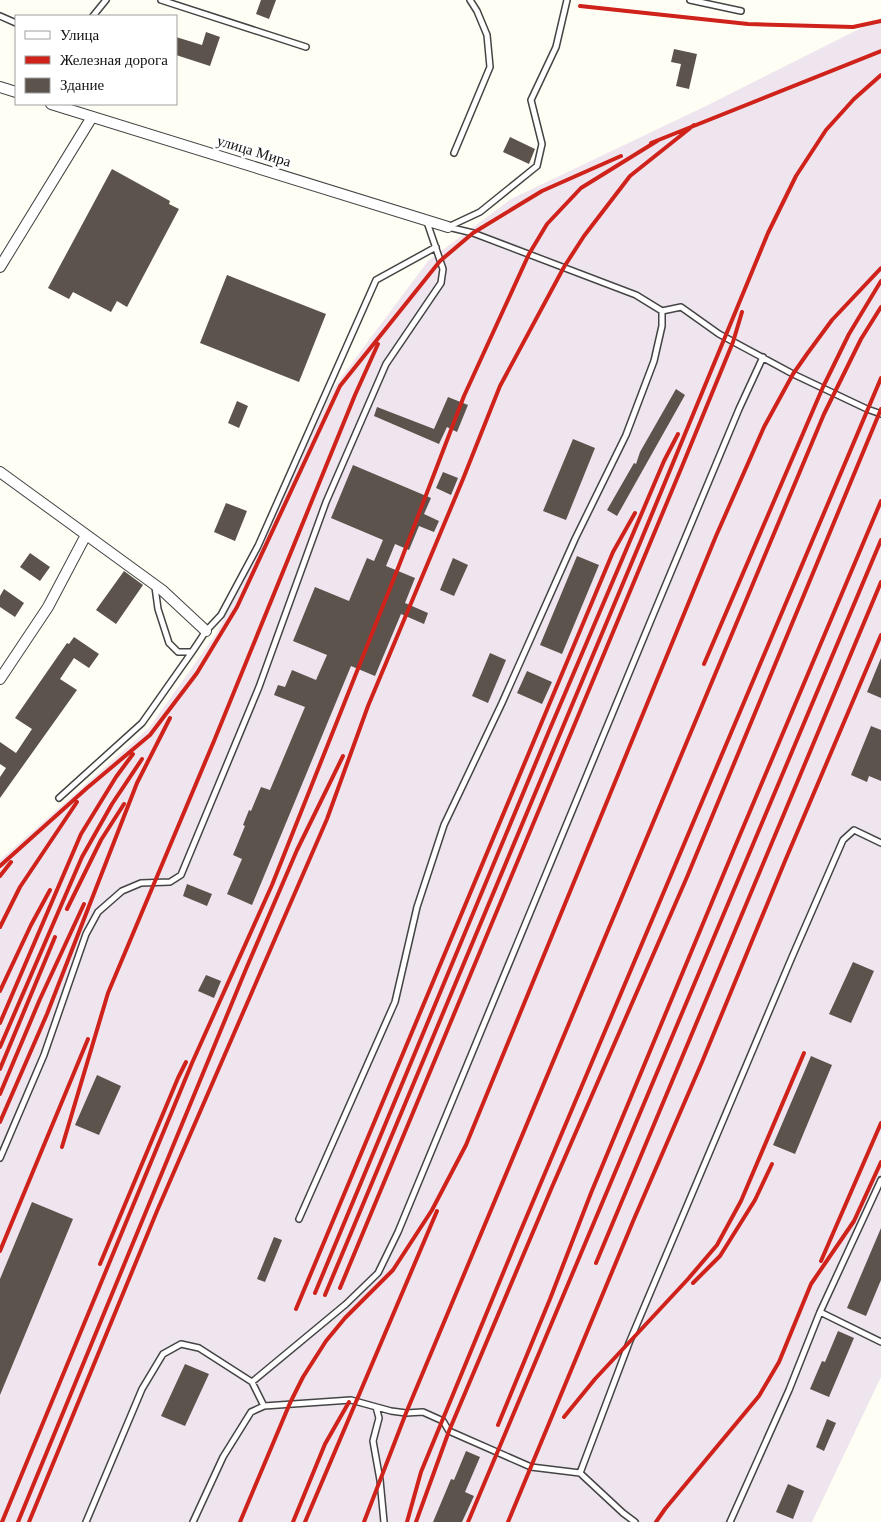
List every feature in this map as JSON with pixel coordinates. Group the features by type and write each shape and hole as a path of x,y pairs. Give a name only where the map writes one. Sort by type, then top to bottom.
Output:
{"street":[{"path":"0,87 15,92"},
{"name":"улица Мира","path":"55,105 448,227"},
{"path":"0,267 92,117"},
{"path":"0,472 155,585 206,631"},
{"path":"0,679 48,607 86,535"}],"lane":[{"path":"94,15 106,0"},
{"path":"161,0 306,48"},
{"path":"454,153 490,67 487,35 470,0"},
{"path":"448,227 480,212 537,166 542,144 531,100 556,46 567,0"},
{"path":"690,0 741,11"},
{"path":"0,16 15,23"},
{"path":"0,1158 44,1055 86,934 98,912 122,891 141,883 170,882 181,875 259,687 326,502 386,364 441,284 443,269 427,220"},
{"path":"448,227 473,233 636,295 662,311 681,307 720,334 793,374 881,414"},
{"path":"60,798 142,723 206,631 220,615 258,546 376,280 436,247"},
{"path":"299,1220 395,1002 417,907 444,825 502,703 575,539 626,435 654,361 662,326 662,311"},
{"path":"252,1382 346,1304 378,1273 398,1232 655,610 739,409 763,357"},
{"path":"155,585 158,609 169,643 178,652 192,652"},
{"path":"580,1473 629,1342 843,840 854,830 881,843"},
{"path":"730,1522 820,1312 881,1180"},
{"path":"820,1312 881,1342"},
{"path":"86,1522 142,1389 163,1354 181,1344 199,1348 252,1382 264,1406"},
{"path":"194,1522 223,1457 251,1412 264,1406 351,1400 406,1413 423,1412 443,1421 449,1431 531,1467 580,1473 635,1522"},
{"path":"376,1407 379,1418 373,1440 380,1480 384,1522"}],"shaded area":[{"path":"881,18 881,1377 812,1522 0,1522 0,860 149,728 216,634 334,387 428,261 511,199 706,106"}],"building":[{"path":"261,0 276,0 269,19 256,14"},
{"path":"206,32 220,37 210,66 178,56 178,38 202,45"},
{"path":"674,49 697,54 689,89 676,86 681,64 671,62"},
{"path":"510,137 535,149 529,164 503,152"},
{"path":"112,169 170,201 169,204 179,209 127,307 117,301 111,312 73,292 69,299 48,288"},
{"path":"227,275 326,314 299,382 200,343"},
{"path":"676,389 685,395 617,516 607,510 634,463 636,464 640,452"},
{"path":"448,397 468,405 457,432 447,427 439,444 374,416 377,407 434,429"},
{"path":"237,401 248,406 239,428 228,423"},
{"path":"573,439 595,448 566,520 543,511"},
{"path":"353,465 431,498 424,514 439,521 434,532 419,526 409,550 395,544 386,566 415,578 405,603 428,613 424,624 401,614 375,676 351,666 252,905 227,894 242,859 233,855 245,826 243,825 249,810 251,811 261,787 270,790 305,707 274,695 278,685 285,687 292,670 316,680 327,655 293,641 315,587 349,601 367,558 374,561 383,540 331,518"},
{"path":"443,472 458,478 451,495 436,488"},
{"path":"226,503 247,511 235,541 214,532"},
{"path":"30,553 50,567 40,581 20,567"},
{"path":"577,556 599,565 562,654 540,645"},
{"path":"453,558 468,565 454,596 440,590"},
{"path":"124,571 143,585 116,624 96,610"},
{"path":"4,589 24,603 15,617 0,607 0,596"},
{"path":"74,637 99,654 89,668 74,658 60,679 77,690 0,798 0,777 6,768 0,764 0,742 16,753 32,729 15,718 67,643 69,644"},
{"path":"490,653 506,660 488,703 472,696"},
{"path":"881,658 881,698 867,692"},
{"path":"527,671 552,682 542,704 517,693"},
{"path":"871,726 881,730 881,781 869,776 867,782 851,775"},
{"path":"187,884 212,894 207,906 183,896"},
{"path":"853,962 874,971 851,1023 829,1014"},
{"path":"206,975 221,981 214,998 198,991"},
{"path":"811,1056 832,1065 795,1154 773,1145"},
{"path":"97,1075 121,1086 99,1135 75,1125"},
{"path":"32,1202 73,1219 0,1395 0,1279"},
{"path":"881,1228 881,1280 866,1316 847,1308"},
{"path":"274,1237 282,1240 265,1282 257,1279"},
{"path":"838,1331 854,1338 829,1397 810,1389 822,1361 825,1362"},
{"path":"185,1364 209,1374 185,1426 161,1416"},
{"path":"827,1419 836,1423 824,1451 816,1447"},
{"path":"466,1451 480,1457 465,1492 474,1496 462,1522 433,1522 451,1479 454,1480"},
{"path":"788,1484 804,1491 793,1519 776,1512"}],"railway":[{"path":"580,6 748,24 853,27 881,21"},
{"path":"651,143 881,51"},
{"path":"325,1295 768,233 796,176 826,130 854,99 881,75"},
{"path":"29,1522 157,1211 327,819 368,706 500,386 564,267 584,236 630,176 694,125"},
{"path":"2,1522 192,1063 272,885 464,396 529,254 547,224 581,188 657,141"},
{"path":"0,866 87,788 150,735 197,673 237,607 340,386 440,261 473,233 542,191 621,156"},
{"path":"240,1522 290,1403 303,1377 326,1341 345,1318 393,1270 432,1210 466,1145 716,536 764,427 793,374 832,320 881,268"},
{"path":"704,664 823,387 849,334 881,281"},
{"path":"364,1522 406,1413 824,414 861,339 881,307"},
{"path":"340,1288 683,464 733,342 742,312"},
{"path":"62,1147 108,993 214,741 355,395 378,344"},
{"path":"407,1522 421,1472 518,1237 881,378"},
{"path":"416,1522 449,1431 552,1187 687,877 881,409"},
{"path":"315,1293 549,731 664,461 678,434"},
{"path":"498,1425 591,1193 881,501"},
{"path":"296,1309 613,552 635,513"},
{"path":"468,1522 881,540"},
{"path":"596,1263 881,582"},
{"path":"508,1522 881,635"},
{"path":"0,1122 47,1014 137,783 170,718"},
{"path":"0,1023 81,834 116,777 133,754"},
{"path":"18,1522 246,969 297,850 343,756"},
{"path":"0,1047 82,857 112,804 142,759"},
{"path":"0,927 20,887 77,802"},
{"path":"67,909 101,840 124,804"},
{"path":"0,876 11,862"},
{"path":"0,991 50,890"},
{"path":"0,1094 40,999 84,904"},
{"path":"0,1069 55,937"},
{"path":"0,1251 88,1039"},
{"path":"564,1417 595,1379 717,1245 741,1201 804,1053"},
{"path":"100,1264 186,1062"},
{"path":"821,1261 881,1123"},
{"path":"656,1522 759,1396 779,1362 811,1284 854,1221 881,1162"},
{"path":"693,1283 720,1256 755,1200 772,1164"},
{"path":"305,1522 437,1211"},
{"path":"293,1522 325,1444 349,1402"}]}
